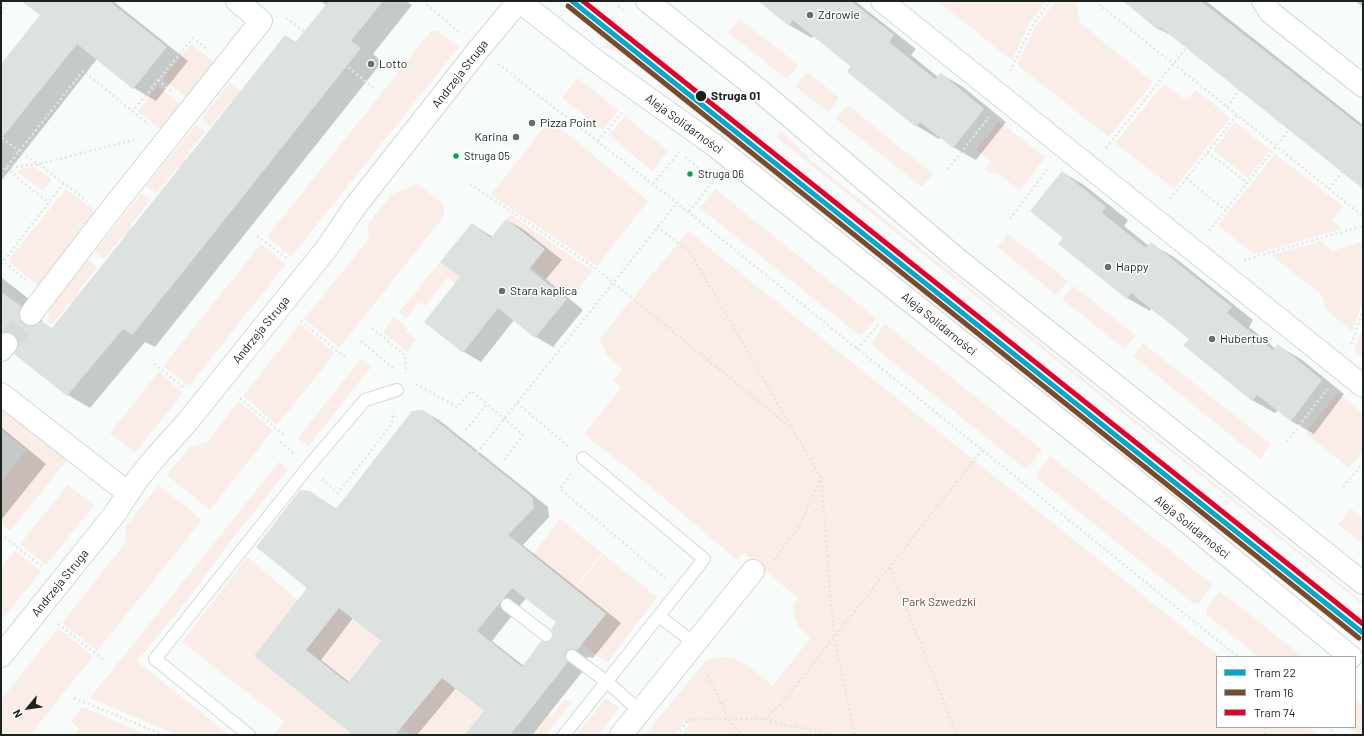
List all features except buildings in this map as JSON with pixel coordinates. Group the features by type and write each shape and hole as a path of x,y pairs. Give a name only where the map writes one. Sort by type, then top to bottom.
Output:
{"street":[{"path":"31,314 106,216 261,21 237,1"},
{"name":"Andrzeja Struga","path":"1,656 114,515 128,493 154,459 188,421 322,255 354,208 479,49 519,1"},
{"name":"Aleja Solidarności","path":"519,1 596,61 714,145 1180,516 1350,656"},
{"path":"647,1 759,90 957,259 1363,583"},
{"path":"882,1 1363,386"},
{"path":"1263,1 1270,12 1363,86"},
{"path":"1,394 128,493"},
{"path":"621,735 753,571"}],"lane":[{"path":"249,735 155,659 308,467 365,400 397,390"},
{"path":"564,735 704,559 583,458"},
{"path":"507,606 546,636"},
{"path":"659,616 694,643"},
{"path":"572,656 607,682 640,711"}],"path":[{"path":"1,13 10,1"},
{"path":"422,1 461,34"},
{"path":"1010,71 1034,23 1051,1"},
{"path":"1095,1 1363,216"},
{"path":"132,112 193,38 209,51"},
{"path":"1090,168 1186,48"},
{"path":"333,56 375,89"},
{"path":"494,62 677,203 1237,656"},
{"path":"1,174 83,71 132,112 149,124"},
{"path":"1227,107 1239,90"},
{"path":"598,141 624,109"},
{"path":"948,170 992,115"},
{"path":"1169,200 1236,115"},
{"path":"1209,232 1289,130"},
{"path":"2,138 88,201"},
{"path":"6,168 39,164 137,139"},
{"path":"1010,219 1064,147"},
{"path":"674,148 714,180 688,212"},
{"path":"653,184 679,152"},
{"path":"1208,152 1248,183"},
{"path":"6,168 49,203"},
{"path":"1330,189 1342,172"},
{"path":"1186,178 1226,211"},
{"path":"27,281 2,262 64,183"},
{"path":"470,184 595,268 792,428"},
{"path":"477,453 677,203"},
{"path":"1237,262 1363,226"},
{"path":"657,227 690,252 821,478 834,637 855,735"},
{"path":"257,236 288,260"},
{"path":"1350,345 1363,311"},
{"path":"301,322 347,359"},
{"path":"857,349 880,323"},
{"path":"372,328 404,354 406,378"},
{"path":"361,341 401,374"},
{"path":"154,364 185,389"},
{"path":"413,382 457,407 471,391 487,404 523,435 504,460"},
{"path":"1287,442 1328,388"},
{"path":"240,398 285,436"},
{"path":"466,430 487,404"},
{"path":"321,478 338,493 391,425 393,418"},
{"path":"280,442 289,450"},
{"path":"764,719 782,704 982,450"},
{"path":"1343,487 1363,463"},
{"path":"753,571 765,571 797,530 821,478"},
{"path":"1,534 43,567"},
{"path":"627,546 647,563"},
{"path":"889,567 957,735"},
{"path":"58,624 104,660"},
{"path":"703,668 729,719 741,735"},
{"path":"74,698 164,735"},
{"path":"677,735 688,720 764,719 833,735"},
{"path":"1328,728 1337,735"}],"green space":[{"path":"937,1 1047,1 1030,22 1012,60"},
{"path":"1056,1 1077,1 1079,22 1153,82 1109,137 1017,65 1036,26"},
{"path":"740,19 797,64 797,67 787,79 728,33"},
{"path":"431,31 438,31 459,47 291,257 267,237"},
{"path":"610,40 1363,641 1363,646 622,54 604,47"},
{"path":"191,44 216,64 188,99 163,79"},
{"path":"808,73 838,97 838,100 828,112 795,86 805,74"},
{"path":"578,78 618,110 603,130 562,98"},
{"path":"230,82 242,92 234,102 231,101 210,127 201,119"},
{"path":"1164,84 1186,101 1196,90 1230,118 1174,189 1115,143"},
{"path":"158,86 183,106 163,131 138,111"},
{"path":"846,106 849,106 933,174 922,187 836,119"},
{"path":"625,116 668,151 652,171 609,135"},
{"path":"999,121 1045,157 1020,191 996,172 989,173 985,169 991,162 976,150"},
{"path":"1235,122 1270,150 1248,178 1213,150"},
{"path":"556,124 648,201 597,266 491,195 545,126"},
{"path":"196,125 205,132 184,159 186,161 179,169 177,168 156,194 146,186"},
{"path":"781,131 813,162 1363,602 1363,605 776,137"},
{"path":"1275,154 1343,206 1332,220 1342,229 1254,254 1218,225"},
{"path":"35,167 52,180 43,191 17,172 20,169"},
{"path":"417,184 443,204 445,215 339,348 304,319 369,239 368,224 392,194"},
{"path":"66,189 98,213 39,286 9,262 9,259"},
{"path":"715,189 876,318 864,333 859,335 700,208"},
{"path":"142,193 151,200 130,226 132,228 125,237 123,236 104,259 94,252"},
{"path":"510,214 593,271 571,298 531,268 545,249 506,219"},
{"name":"Park Szwedzki","path":"688,231 1219,656 1216,656 1216,728 1309,728 1318,735 681,735 689,724 685,721 674,735 645,735 706,660 723,657 735,659 747,665 773,686 810,638 799,628 795,619 794,604 798,598 744,553 737,560 645,482 584,434 621,388 613,381 623,369 609,358 599,340 631,300 633,302 635,299 634,297 653,272 655,273 659,269 658,268"},
{"path":"1008,234 1068,281 1056,295 997,247"},
{"path":"1321,241 1332,251 1363,241 1363,301 1352,331 1327,311 1321,294 1271,255"},
{"path":"261,244 286,264 189,386 163,366"},
{"path":"88,259 97,267 76,294 78,296 71,304 69,303 52,325 46,321 49,318 48,309"},
{"path":"440,262 460,277 455,283 448,277 425,306 419,302 406,318 399,312"},
{"path":"1074,286 1136,336 1125,349 1062,299"},
{"path":"394,317 408,328 405,331 416,340 407,352 383,332"},
{"path":"300,324 335,353 277,425 243,396"},
{"path":"885,324 1042,450 1029,467 1024,468 873,346 873,340"},
{"path":"1363,326 1363,359 1354,351"},
{"path":"1143,343 1271,444 1260,459 1133,356"},
{"path":"361,359 371,367 308,447 298,438"},
{"path":"159,372 183,393 135,453 110,433"},
{"path":"1338,393 1363,413 1363,452 1349,468 1305,433"},
{"path":"239,401 273,430 210,510 167,475 189,448 207,442"},
{"path":"1,408 68,459 10,531 1,522 1,482 26,450 1,430"},
{"path":"1050,456 1213,585 1199,603 1194,604 1038,479 1037,473"},
{"path":"279,462 288,470 229,543 186,602 137,661 229,735 178,735 90,698"},
{"path":"68,485 94,505 46,565 20,544"},
{"path":"159,485 202,520 97,651 62,623 127,541 125,527"},
{"path":"1351,509 1363,518 1363,544 1338,525"},
{"path":"560,519 602,553 574,588 533,555"},
{"path":"15,551 41,571 1,621 1,568"},
{"path":"603,554 657,597 607,663 582,644 606,614 575,589"},
{"path":"247,557 298,600 254,656 350,732 348,735 274,735 284,721 182,642"},
{"path":"1220,591 1302,656 1258,656 1207,615 1206,609"},
{"path":"339,608 381,641 348,683 306,650"},
{"path":"58,628 93,656 30,735 5,735 1,732 1,700"},
{"path":"442,678 484,711 464,735 411,735 401,727"},
{"path":"606,698 619,708 598,735 576,735"},
{"path":"565,699 571,703 546,735 531,735 549,713 552,716"},
{"path":"1356,700 1363,705 1363,735 1358,735 1349,728 1356,728"},
{"path":"82,707 148,735 74,735 79,729 71,721"}],"tunnel":[{"path":"6,344 31,314"}],"tram line":[{"name":"22","path":"572,1 1363,633"},
{"name":"74","path":"583,1 1363,624"},
{"name":"16","path":"568,6 1359,638"}],"place":[{"name":"Zdrowie","path":"810,15"},
{"name":"Lotto","path":"371,64"},
{"name":"Struga 01","path":"701,96"},
{"name":"Pizza Point","path":"532,123"},
{"name":"Karina","path":"516,137"},
{"name":"Struga 05","path":"456,156"},
{"name":"Struga 06","path":"690,174"},
{"name":"Happy","path":"1108,267"},
{"name":"Stara kaplica","path":"502,291"},
{"name":"Hubertus","path":"1212,339"}]}
